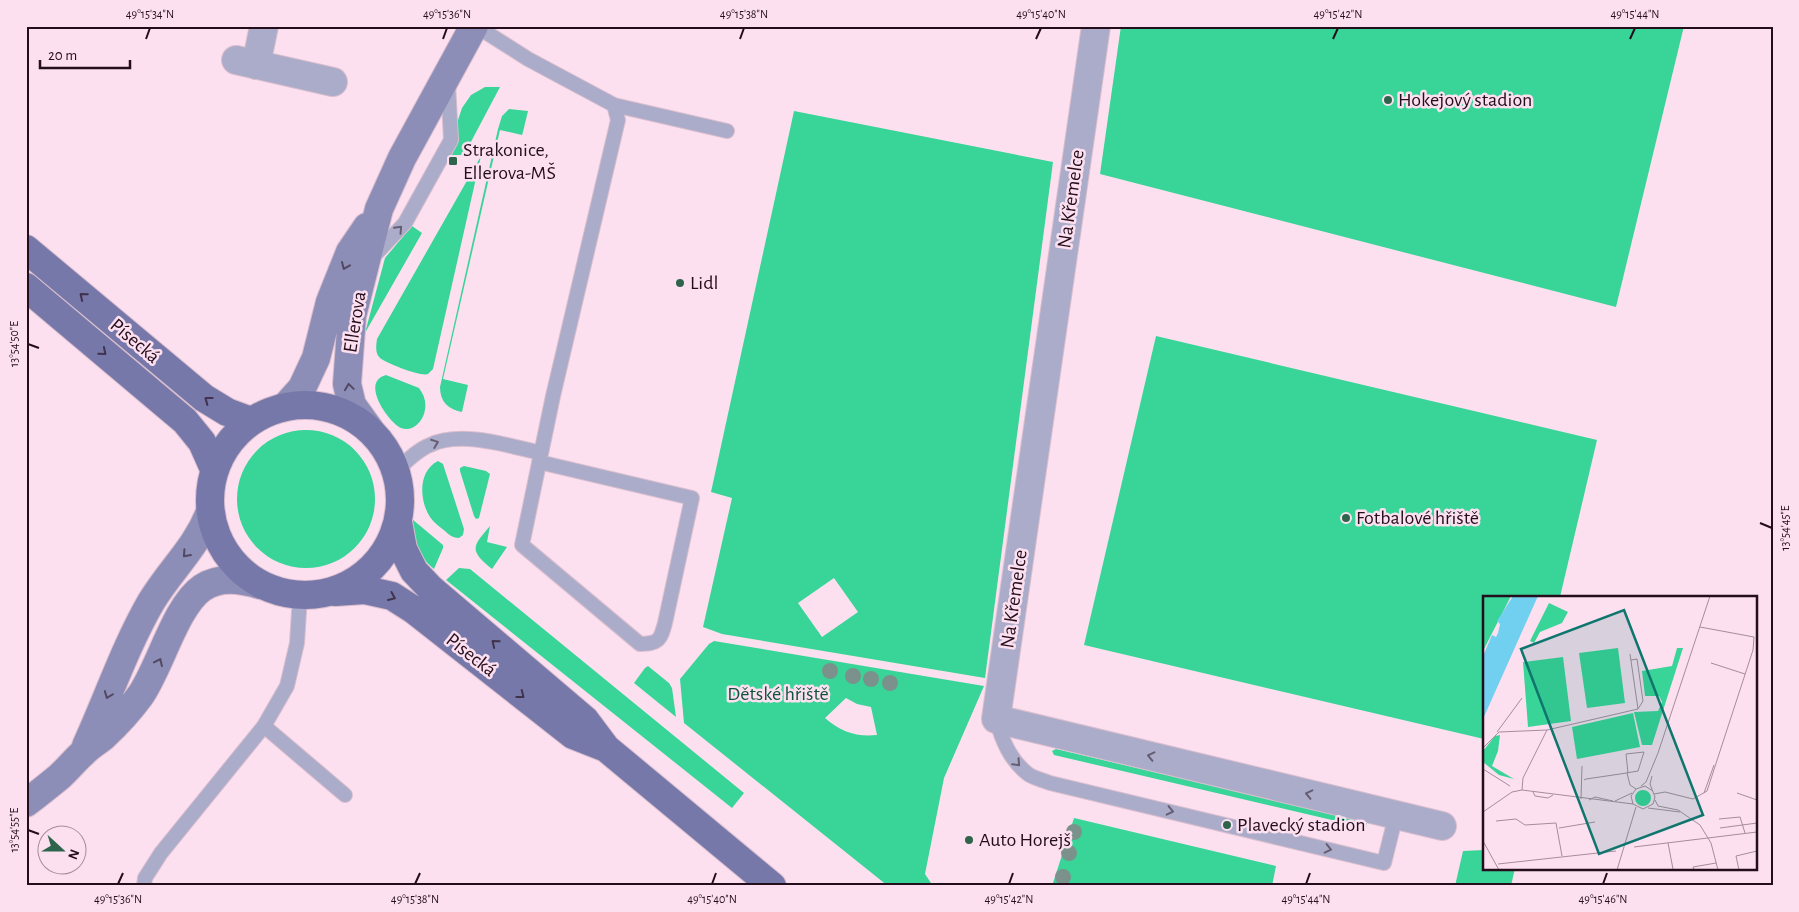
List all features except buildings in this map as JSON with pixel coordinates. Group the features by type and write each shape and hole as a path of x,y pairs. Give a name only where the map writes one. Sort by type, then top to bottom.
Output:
{"main road":[{"name":"Písecká","path":"26,249 204,398 227,412 251,421"},
{"name":"Písecká","path":"26,286 185,421 202,442 214,469 210,490 210,512 215,534 226,554 241,571 260,585 280,592 314,594 365,590 392,596 414,610 573,735 606,748"},
{"path":"214,469 229,442 251,421 267,412 285,407 307,404 330,408 351,416 370,430 385,449 396,471 400,496 398,522 388,546 372,568 351,583 314,594"},
{"name":"Písecká","path":"398,522 403,549 414,571 431,589 586,720 606,748 772,886"}],"street":[{"path":"264,26 246,62 333,82"},
{"name":"Ellerova","path":"370,430 352,405 347,384 352,316 380,209 402,158 475,26"},
{"name":"Na Křemelce","path":"996,719 1096,26"},
{"name":"Ellerova","path":"285,407 302,388 316,358 330,302 350,252 380,209"},
{"path":"84,752 118,670 150,605 162,583 200,535 210,512"},
{"path":"26,803 60,776 104,735 140,696 153,675 184,608 195,594 214,582 225,580 246,580 260,585"},
{"path":"996,719 1442,826"}],"lane":[{"path":"475,26 528,59 614,105 727,131"},
{"path":"366,265 405,223 451,140 448,73"},
{"path":"396,471 428,445 442,440 482,441 540,458 692,498 661,638 654,643 640,644 522,544 540,458 552,396 618,120 614,105"},
{"path":"144,886 145,878 161,853 264,726 287,686 297,643 314,594"},
{"path":"996,719 1002,740 1012,758 1029,775 1050,783 1384,863 1396,815"},
{"path":"264,726 345,795"}],"green space":[{"name":"Hokejový stadion","path":"1121,26 1684,26 1616,307 1100,174"},
{"path":"485,87 500,87 464,155 452,155 457,135 457,123 462,108 471,95"},
{"path":"509,109 528,111 522,135 500,130 443,379 468,385 462,412 449,407 443,401 440,387 498,129 502,116"},
{"path":"794,111 1053,162 985,678 722,634 703,627 732,498 711,492","holes":["834,578 858,612 822,637 798,603"]},
{"path":"481,156 433,369 428,374 424,374 389,363 378,356 377,339"},
{"path":"412,226 422,233 365,333 385,258"},
{"name":"Fotbalové hřiště","path":"1156,336 1597,440 1560,596 1483,596 1483,739 1084,645"},
{"path":"386,375 419,388 423,394 425,400 424,414 421,421 412,428 405,429 396,425 379,403 375,386 378,379"},
{"path":"306,430 332,435 355,450 370,473 375,499 370,525 355,548 332,563 306,568 280,563 257,548 242,525 237,499 242,473 257,450 280,435"},
{"path":"438,461 443,464 464,529 463,535 459,538 450,535 433,521 426,510 422,486 427,472"},
{"path":"464,466 486,471 490,474 479,518 476,519 460,471 460,468"},
{"path":"412,519 443,545 434,569 428,564 417,547 413,534"},
{"path":"490,526 487,542 507,547 492,569 479,557 476,548 479,539"},
{"path":"459,568 470,569 744,793 732,808 446,580"},
{"name":"Dětské hřiště","path":"714,641 984,686 944,778 925,874 933,886 888,886 684,723 680,679 709,644","holes":["846,698 857,704 871,707 877,735 862,735 849,732 837,727 825,718"]},
{"path":"648,666 669,683 672,688 676,717 634,683"},
{"path":"1056,749 1367,822 1366,828 1054,755 1052,751"},
{"path":"1074,818 1276,866 1272,886 1052,886"},
{"path":"1483,850 1483,870 1515,870 1511,886 1455,886 1463,851"}],"place":[{"name":"Hokejový stadion","path":"1388,100"},
{"name":"Strakonice, Ellerova-MŠ","path":"453,161"},
{"name":"Lidl","path":"680,283"},
{"name":"Fotbalové hřiště","path":"1346,518"},
{"name":"Plavecký stadion","path":"1227,825"},
{"name":"Auto Horejš","path":"969,840"}]}
